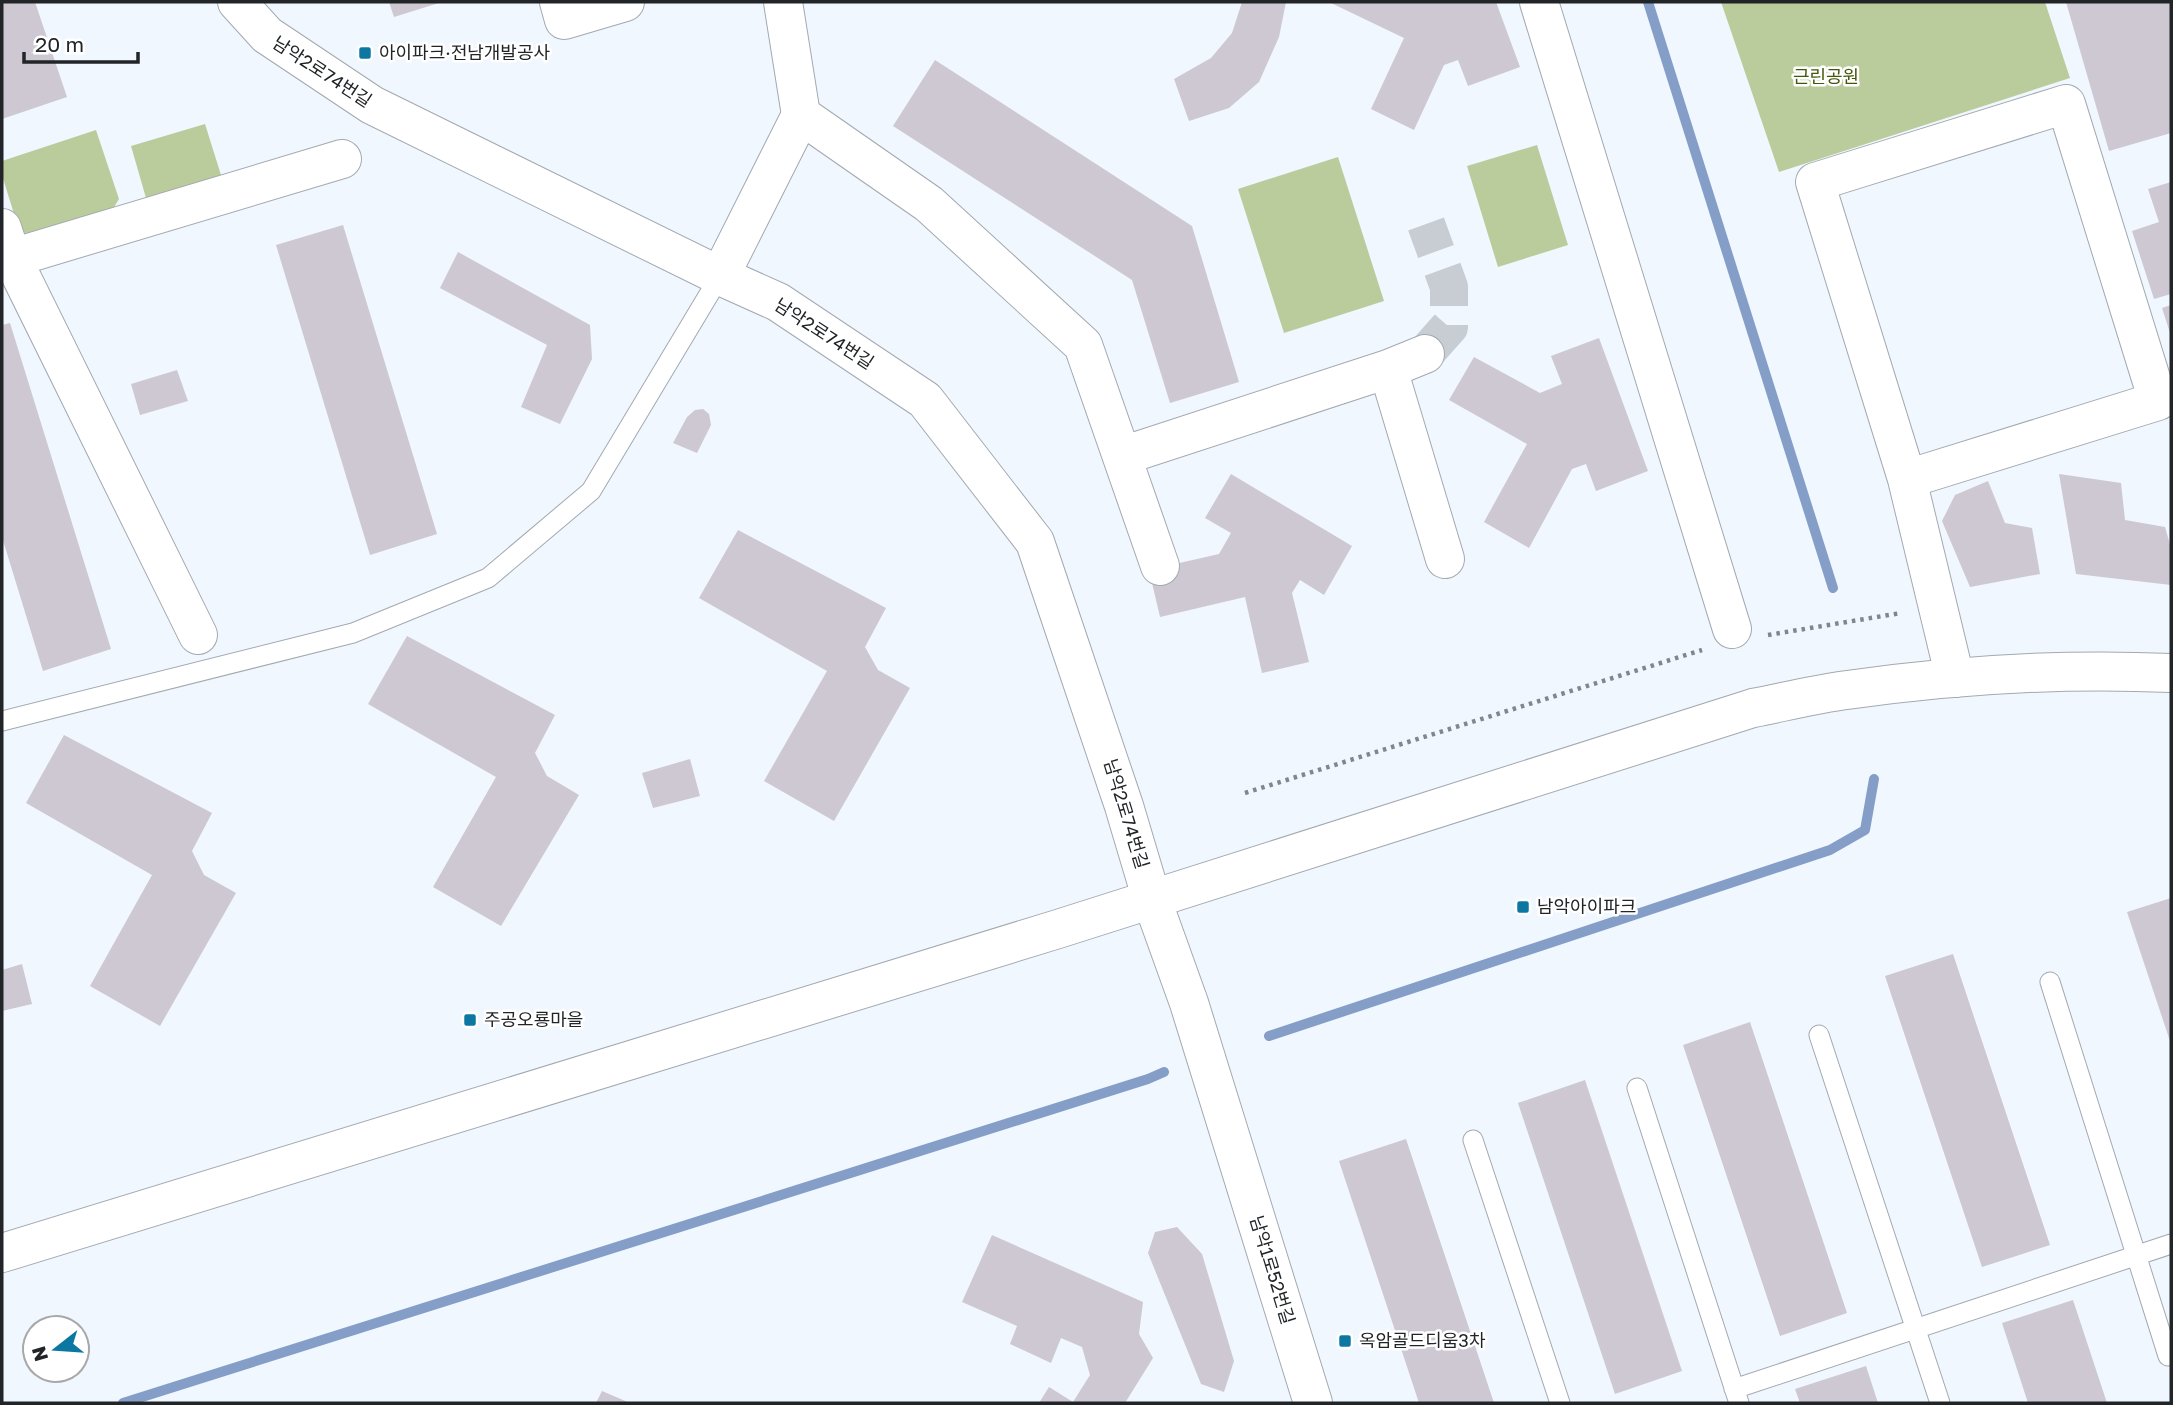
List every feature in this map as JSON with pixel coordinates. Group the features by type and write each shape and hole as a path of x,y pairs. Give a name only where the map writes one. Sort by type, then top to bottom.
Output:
{"street":[{"name":"남악2로74번길","path":"237,2 267,35 372,105 778,302 925,400 1035,542 1124,806 1152,900"},
{"path":"559,2 564,20 625,2"},
{"path":"720,276 802,115 783,2"},
{"path":"1539,2 1732,638"},
{"path":"1908,479 2158,401 2066,104 1815,182 1908,479 1955,678"},
{"path":"802,115 929,204 1083,345 1160,566"},
{"path":"198,635 5,249 342,159"},
{"path":"1122,456 1388,369 1425,354"},
{"path":"1388,369 1445,559"},
{"path":"2,1253 1152,900 1753,708 1846,690 1955,678 2120,670 2171,673"},
{"name":"남악1로52번길","path":"1152,900 1189,1003 1313,1403"}],"lane":[{"path":"2,721 354,633 488,578 591,491 720,276"},
{"path":"2050,982 2168,1356"},
{"path":"1819,1035 1940,1403"},
{"path":"1637,1088 1736,1396 1914,1329 2171,1244"},
{"path":"1473,1140 1560,1403"}],"path":[{"path":"1245,793 1732,638 1937,607"}],"green space":[{"name":"근린공원","path":"1721,2 2045,2 2070,78 1779,172"},
{"path":"205,124 221,175 146,198 131,146"},
{"path":"96,130 119,199 105,222 43,241 19,230 2,175 2,161"},
{"path":"1537,145 1568,245 1498,267 1467,166"},
{"path":"1338,157 1384,301 1284,333 1238,189"}],"building":[{"path":"2,2 35,2 67,97 2,119"},
{"path":"389,2 442,2 394,17"},
{"path":"1242,2 1286,2 1279,37 1259,82 1229,108 1189,121 1174,79 1211,58 1232,33"},
{"path":"1329,2 1496,2 1520,67 1468,86 1458,60 1444,65 1414,130 1371,109 1404,38"},
{"path":"2066,2 2171,2 2171,133 2109,151"},
{"path":"935,60 1192,226 1239,382 1170,403 1132,280 893,126"},
{"path":"2171,182 2171,294 2154,299 2132,231 2159,222 2148,189"},
{"path":"343,225 437,534 370,555 276,245"},
{"path":"458,252 590,325 592,359 560,424 521,407 547,345 440,288"},
{"path":"2171,305 2171,336 2162,308"},
{"path":"10,323 111,649 43,671 2,537 2,325"},
{"path":"1599,338 1648,471 1596,491 1586,464 1572,469 1529,548 1484,522 1527,444 1449,400 1474,357 1540,393 1562,384 1551,356"},
{"path":"177,370 188,401 140,415 131,384"},
{"path":"703,409 709,414 711,425 697,453 673,443 687,417 695,410"},
{"path":"1231,474 1352,546 1324,595 1300,580 1292,593 1309,662 1262,673 1245,597 1160,617 1149,570 1219,554 1231,533 1205,518"},
{"path":"2059,474 2121,483 2125,520 2165,527 2171,548 2171,585 2076,574"},
{"path":"1988,481 2005,523 2032,528 2040,574 1970,587 1942,521 1955,495"},
{"path":"738,530 886,608 865,647 878,670 910,688 834,821 764,781 827,671 699,598"},
{"path":"407,636 555,715 535,753 547,776 579,795 501,926 433,887 496,777 368,704"},
{"path":"64,735 212,813 192,851 204,875 236,893 160,1026 90,986 152,875 26,803"},
{"path":"690,759 700,796 653,808 642,773"},
{"path":"2171,898 2171,1044 2127,912"},
{"path":"1953,954 2050,1245 1982,1267 1885,976"},
{"path":"22,964 32,1004 2,1011 2,970"},
{"path":"1750,1022 1847,1313 1780,1336 1683,1045"},
{"path":"1585,1080 1682,1371 1615,1394 1518,1103"},
{"path":"1406,1139 1494,1403 1419,1403 1339,1161"},
{"path":"1177,1227 1202,1254 1234,1361 1224,1392 1201,1384 1148,1253 1155,1232"},
{"path":"992,1235 1143,1302 1139,1334 1153,1358 1125,1403 1039,1403 1049,1387 1073,1402 1090,1375 1082,1347 1061,1338 1051,1363 1010,1344 1017,1326 962,1302"},
{"path":"2073,1300 2107,1403 2028,1403 2002,1323"},
{"path":"1866,1366 1878,1403 1800,1403 1795,1389"},
{"path":"602,1391 630,1403 596,1403"}],"waterway":[{"path":"1648,2 1833,588"},
{"path":"1269,1036 1830,850 1865,830 1874,779"},
{"path":"123,1403 1164,1072"}],"tunnel":[{"path":"1425,354 1449,327 1449,287 1426,224"}],"place":[{"name":"아이파크·전남개발공사","path":"365,53"},
{"name":"남악아이파크","path":"1523,907"},
{"name":"주공오룡마을","path":"470,1020"},
{"name":"옥암골드디움3차","path":"1345,1341"}]}
